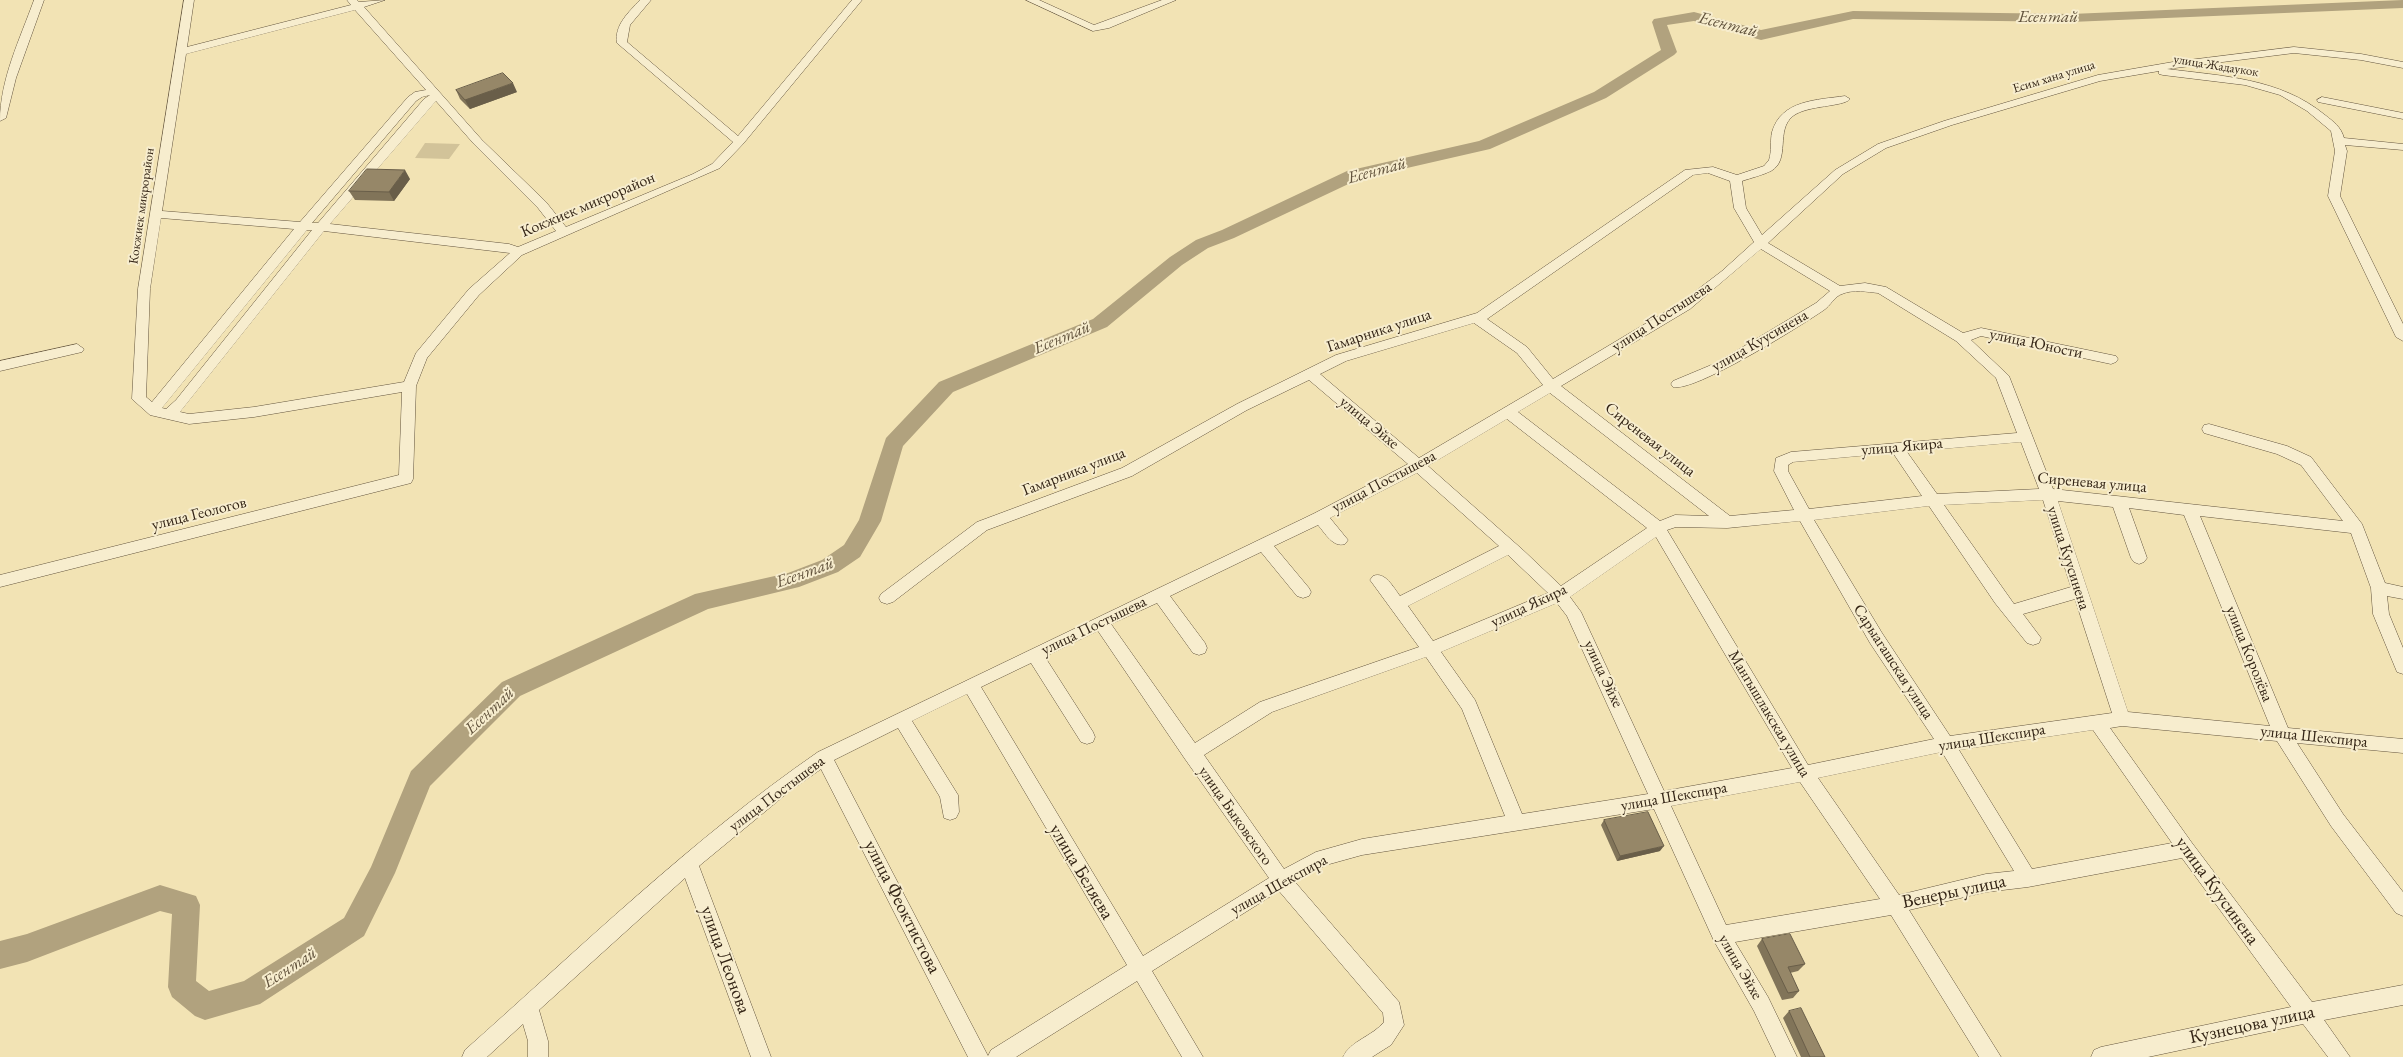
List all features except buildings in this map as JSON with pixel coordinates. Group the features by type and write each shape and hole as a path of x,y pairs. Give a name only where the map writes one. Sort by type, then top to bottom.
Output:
{"street":[{"path":"0,118 11,78 39,0"},
{"name":"Кокжиек микрорайон","path":"153,410 139,399 144,289 189,0"},
{"path":"180,52 355,3 380,0"},
{"path":"646,0 624,27 620,38 622,43 739,142"},
{"name":"Кокжиек микрорайон","path":"406,479 409,386 421,356 474,292 518,252 697,176 716,166 739,142 857,0"},
{"path":"1031,0 1093,28 1105,26 1171,0"},
{"path":"355,3 478,142 542,204 563,232"},
{"name":"Есим хана улица","path":"1758,246 1839,172 1882,146 2098,78 2140,70 2294,50 2361,57 2403,65"},
{"name":"улица Жадаукок","path":"2140,70 2246,82 2284,93 2311,109 2336,130 2339,141"},
{"path":"0,81 11,78"},
{"path":"409,386 254,412 189,419 168,415 153,410 303,226 412,99 419,94 436,93"},
{"path":"168,415 186,397 321,227 436,93"},
{"path":"1838,290 1758,246 1740,208 1736,179 1768,168 1775,162 1778,131 1784,116 1792,110 1845,99"},
{"path":"2322,100 2402,118"},
{"path":"2403,147 2339,141 2341,152 2334,196 2403,337"},
{"name":"Гамарника улица","path":"887,598 970,533 982,526 1127,472 1242,407 1341,358 1372,347 1476,318 1689,172 1703,168 1720,170 1736,179"},
{"path":"155,214 321,227 509,248 518,252"},
{"name":"улица Постышева","path":"472,1057 689,863 784,785 824,757 901,718 971,686 1320,517 1419,465 1507,411 1685,306 1758,246"},
{"name":"улица Куусинена","path":"1678,384 1721,366 1821,306 1838,290 1865,287 1882,290 1961,338 2002,376 2048,494 2122,719"},
{"name":"Сиреневая улица","path":"1476,318 1522,350 1550,386 1727,522"},
{"name":"улица Юности","path":"1961,338 1981,332 2111,359"},
{"path":"0,366 77,349"},
{"name":"улица Эйхе","path":"1310,373 1419,465 1510,547 1560,595 1573,612 1721,935 1761,1004 1787,1057"},
{"name":"Мангышлакская улица","path":"1507,411 1660,527 1804,774 1895,905 1991,1057"},
{"path":"2209,429 2282,450 2306,461 2357,528 2379,588 2381,614 2403,667"},
{"name":"улица Якира","path":"1781,462 1791,457 2025,437"},
{"path":"1896,448 2011,611 2033,638"},
{"name":"Сарыагашская улица","path":"1781,462 1780,471 1806,515 1822,548 1876,638 1946,744 2028,878"},
{"name":"улица Геологов","path":"0,581 406,479"},
{"name":"Сиреневая улица","path":"1660,527 1675,521 1727,522 1806,515 1933,500 2048,494 2190,511 2357,528"},
{"path":"2119,502 2138,558"},
{"name":"улица Королёва","path":"2190,511 2282,734 2337,820 2403,907"},
{"path":"1320,517 1340,540"},
{"name":"улица Якира","path":"1191,754 1266,707 1431,649 1560,595 1660,527"},
{"path":"1263,544 1303,592"},
{"path":"1398,604 1510,547"},
{"path":"1378,580 1398,604 1431,649 1469,705 1516,822"},
{"path":"2379,588 2403,593"},
{"path":"2011,611 2079,591"},
{"path":"1159,594 1199,648"},
{"name":"улица Быковского","path":"1101,622 1191,754 1281,880 1392,1009 1394,1026 1384,1038 1353,1057"},
{"path":"1035,655 1087,737"},
{"name":"улица Беляева","path":"971,686 1193,1057"},
{"path":"901,718 949,795 950,812"},
{"name":"улица Шекспира","path":"998,1057 1281,880 1322,858 1362,847 1660,800 1804,774 1946,744 2122,719 2403,746"},
{"name":"улица Куусинена","path":"2097,723 2186,849 2340,1057"},
{"name":"улица Феоктистова","path":"824,757 979,1057"},
{"name":"Венеры улица","path":"1721,935 1895,905 1986,883 2028,878 2186,849"},
{"name":"улица Леонова","path":"689,863 761,1057"},
{"name":"Кузнецова улица","path":"2101,1057 2306,1013 2403,995"},
{"path":"528,1008 538,1042 538,1057"}],"shaded area":[{"path":"425,143 460,144 449,159 415,158"}],"waterway":[{"name":"Есентай","path":"0,955 27,948 160,898 186,905 182,987 205,1006 250,994 354,927 382,873 420,779 511,689 703,601 791,581 830,566 852,551 870,521 893,443 946,387 1100,323 1176,261 1202,244 1228,234 1353,175 1484,145 1600,95 1669,52 1659,22 1694,16 1761,35 1853,15 2071,18 2403,4"}]}
